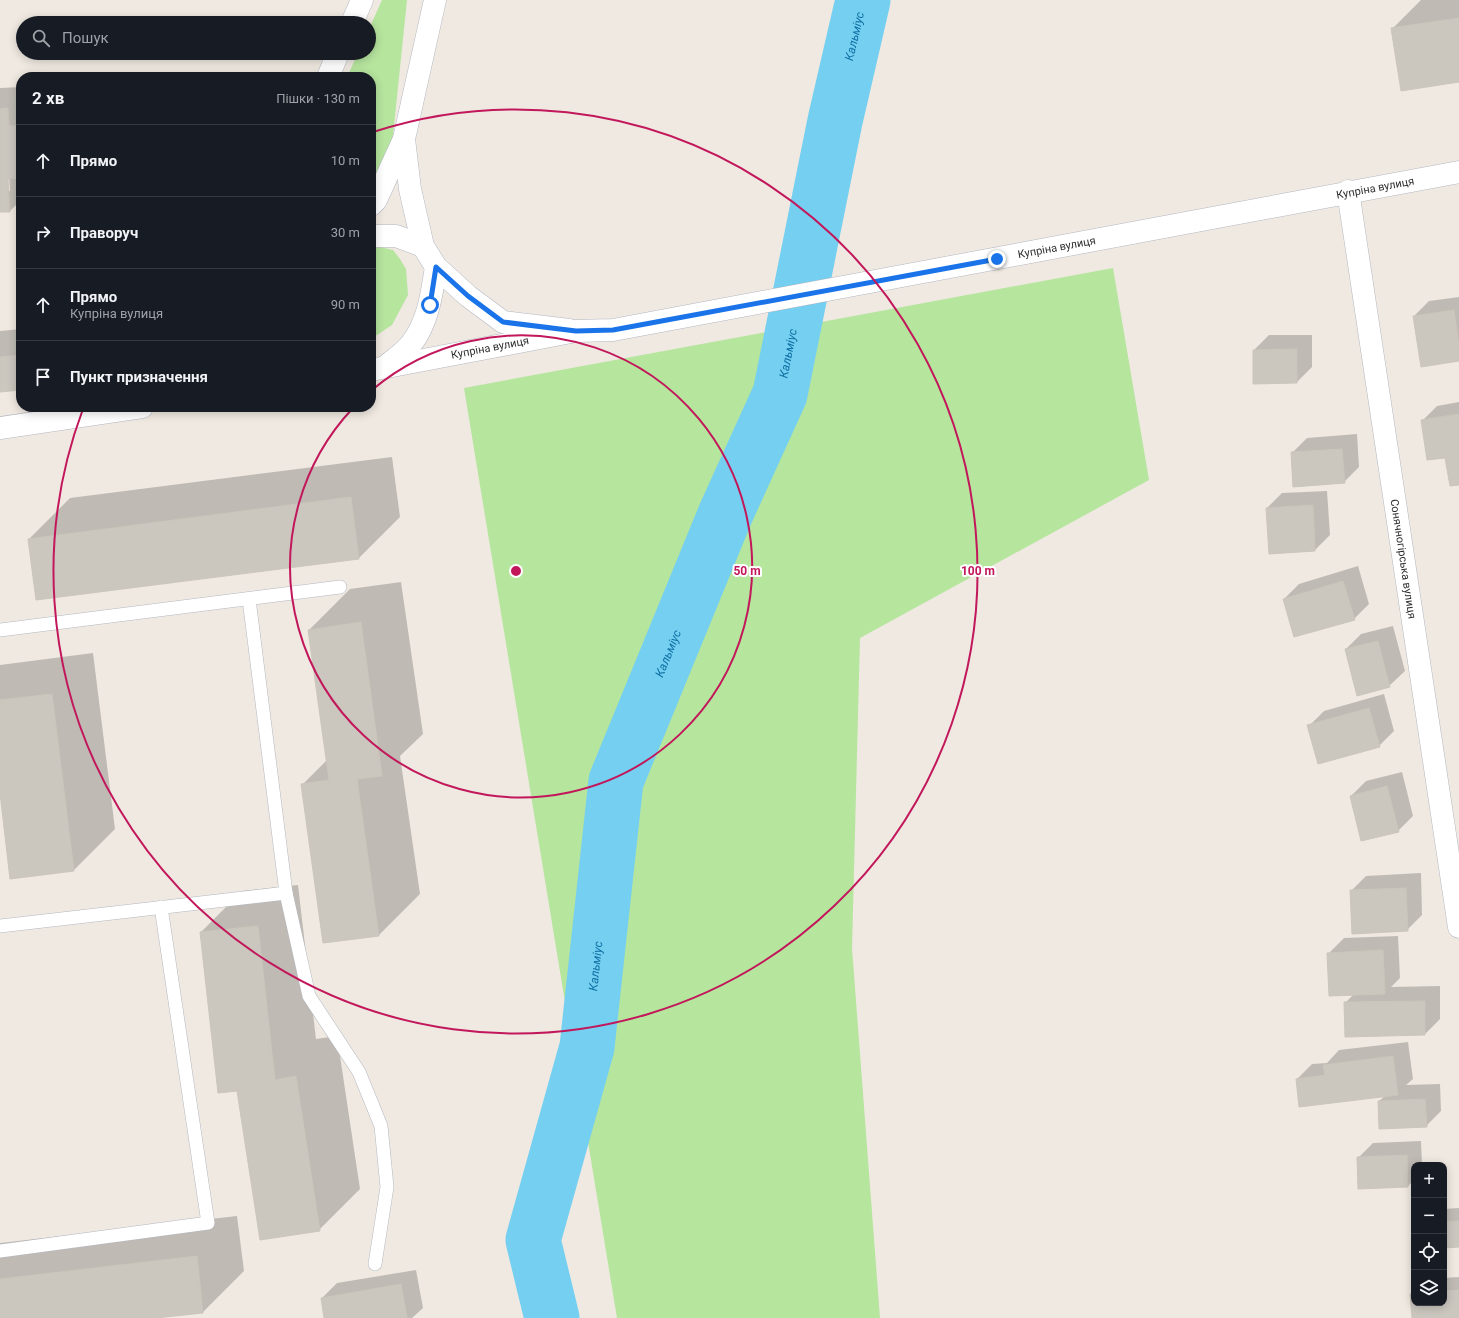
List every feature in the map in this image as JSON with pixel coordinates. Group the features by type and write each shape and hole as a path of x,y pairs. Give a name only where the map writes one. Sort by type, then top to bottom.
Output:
{"street":[{"path":"355,16 362,0"},
{"path":"376,200 404,139 435,0"},
{"path":"330,72 335,60"},
{"path":"404,139 410,189 423,246 436,267 468,296 503,322 576,331"},
{"name":"Купріна вулиця","path":"378,369 576,331 613,330 997,259 1348,191 1459,172"},
{"name":"Сонячногірська вулиця","path":"1348,191 1459,927"},
{"path":"376,236 396,236 423,246"},
{"path":"378,369 411,344 422,325 430,305 436,267"},
{"path":"0,428 105,412"}],"lane":[{"path":"0,630 340,587"},
{"path":"249,599 286,893 308,996 359,1072 381,1126 387,1186 375,1264"},
{"path":"0,926 286,893"},
{"path":"0,1251 208,1223 161,907"}],"green space":[{"path":"382,0 407,0 392,145 383,167 376,174 376,72 349,72 355,60 376,60 375,16"},
{"path":"376,247 393,250 400,259 406,269 408,295 392,325 376,336"},
{"path":"1113,268 1149,480 860,638 852,948 880,1318 617,1318 464,388"}],"building":[{"path":"1459,18 1459,82 1401,91 1391,28"},
{"path":"8,108 9,126 16,125 16,178 8,179 10,212 0,212 0,109"},
{"path":"1454,310 1459,345 1459,361 1421,367 1413,316"},
{"path":"1297,349 1297,383 1253,384 1253,350"},
{"path":"16,355 16,390 0,392 0,357"},
{"path":"1459,414 1459,485 1450,486 1445,458 1427,460 1421,420"},
{"path":"1342,449 1345,483 1293,487 1291,452"},
{"path":"351,497 359,559 36,600 28,539"},
{"path":"1313,505 1315,551 1269,554 1266,508"},
{"path":"1343,581 1355,620 1294,637 1283,599"},
{"path":"361,622 382,776 357,779 379,936 323,943 301,784 329,780 308,630"},
{"path":"1378,641 1390,687 1357,696 1345,649"},
{"path":"52,694 74,871 10,879 0,793 0,700"},
{"path":"1369,708 1380,747 1318,764 1307,725"},
{"path":"1387,786 1399,832 1361,841 1350,796"},
{"path":"1406,888 1408,931 1352,934 1350,890"},
{"path":"258,926 275,1080 296,1076 320,1231 260,1240 237,1091 218,1093 200,932"},
{"path":"1383,950 1385,994 1329,996 1327,953"},
{"path":"1425,1001 1425,1035 1345,1037 1344,1002"},
{"path":"1393,1056 1398,1095 1299,1107 1296,1079 1325,1075 1323,1065"},
{"path":"1425,1099 1427,1127 1379,1129 1378,1101"},
{"path":"1407,1155 1408,1187 1358,1189 1357,1157"},
{"path":"1459,1221 1459,1247 1447,1248 1447,1222"},
{"path":"197,1256 203,1313 156,1318 0,1318 0,1279"},
{"path":"401,1284 407,1318 324,1318 321,1298"},
{"path":"1459,1290 1459,1318 1412,1318 1411,1306 1447,1306 1447,1291"}],"waterway":[{"name":"Кальміус","path":"552,1318 533,1240 587,1047 616,781 725,515 780,394 835,121 863,0"}],"route":[{"path":"430,305 436,267 468,296 503,322 576,331 613,330 997,259"}]}
